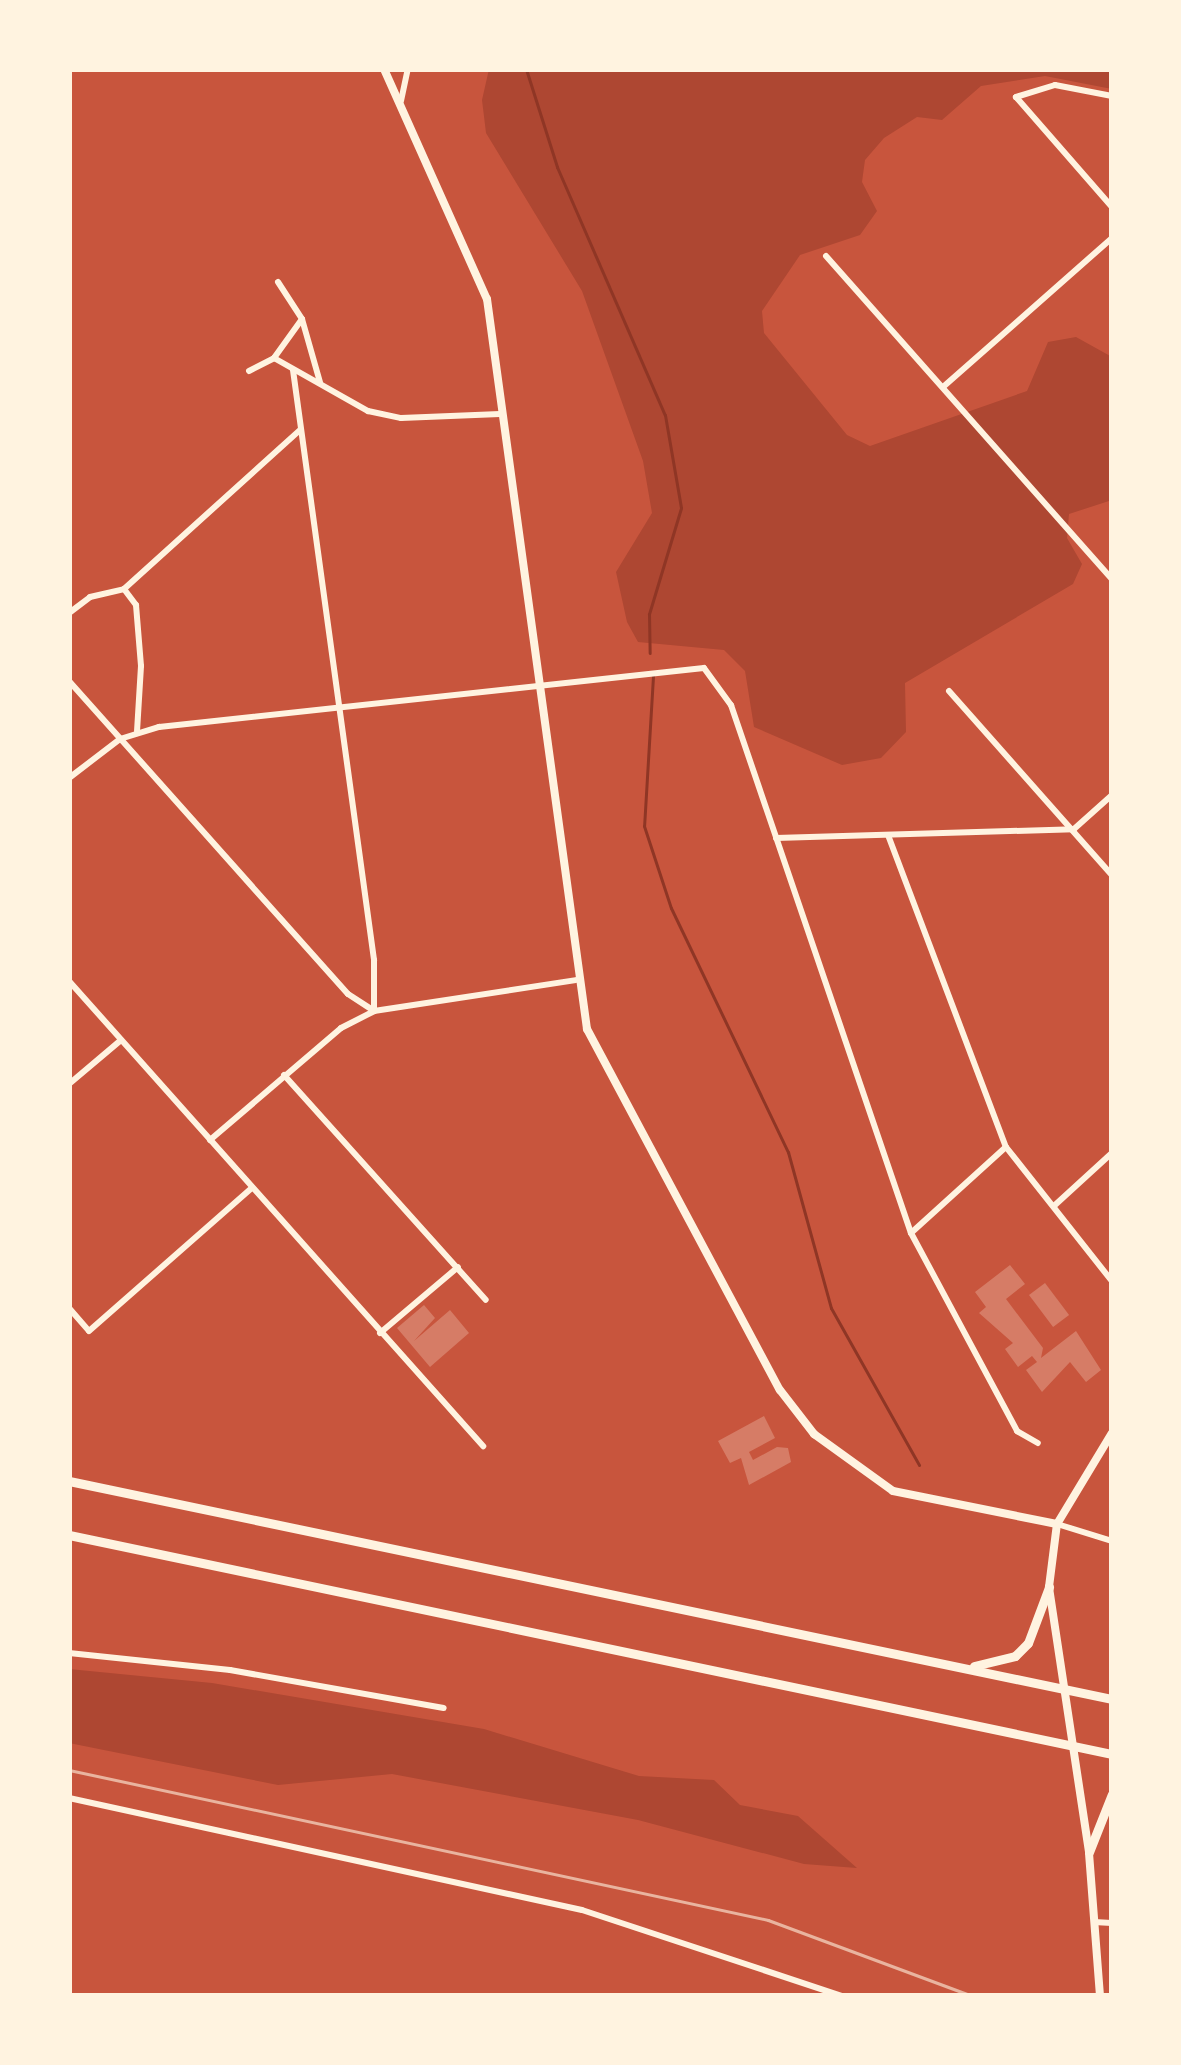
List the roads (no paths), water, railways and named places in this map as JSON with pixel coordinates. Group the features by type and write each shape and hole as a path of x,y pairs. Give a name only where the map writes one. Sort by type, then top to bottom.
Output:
{"highway":[{"path":"69,1481 1112,1699"},
{"path":"69,1535 1112,1754"},
{"path":"964,1668 1015,1656 1049,1587"},
{"path":"1089,1852 1112,1794"}],"street":[{"path":"384,69 479,270 576,980 587,1029 780,1390 814,1434 893,1491 1057,1524 1112,1541"},
{"path":"401,101 409,69"},
{"path":"1112,96 1055,85 1016,97 1112,207"},
{"path":"944,387 1112,238"},
{"path":"826,256 1112,579"},
{"path":"278,282 302,320 320,382"},
{"path":"249,371 274,358 302,320"},
{"path":"274,358 368,411 401,418 500,414"},
{"path":"293,370 341,706 374,1011"},
{"path":"69,613 91,597 124,589 300,430"},
{"path":"124,589 136,605 141,666 137,732"},
{"path":"69,778 120,739 137,732 538,680 684,664 704,668 726,692 911,1233 1018,1431 1038,1443"},
{"path":"69,681 348,994 374,1011"},
{"path":"949,692 1112,875"},
{"path":"776,838 1074,829 1112,795"},
{"path":"888,835 1006,1148 1112,1281"},
{"path":"211,1140 283,1075 374,1011 576,980"},
{"path":"69,981 483,1446"},
{"path":"69,1084 121,1040"},
{"path":"283,1075 486,1300"},
{"path":"911,1233 1006,1148"},
{"path":"1055,1205 1112,1154"},
{"path":"69,1308 89,1331 252,1188"},
{"path":"380,1333 458,1267"},
{"path":"1100,1996 1089,1852 1049,1587 1057,1524 1112,1433"},
{"path":"69,1653 230,1670 444,1708"},
{"path":"69,1798 582,1910 842,1996"},
{"path":"1094,1922 1112,1923"}],"waterway":[{"path":"526,69 557,167 665,415 681,508 649,614 650,653"},
{"path":"653,676 644,826 671,908 788,1152 831,1308 919,1465"}],"railway":[{"path":"69,1770 768,1920 972,1996"}]}
